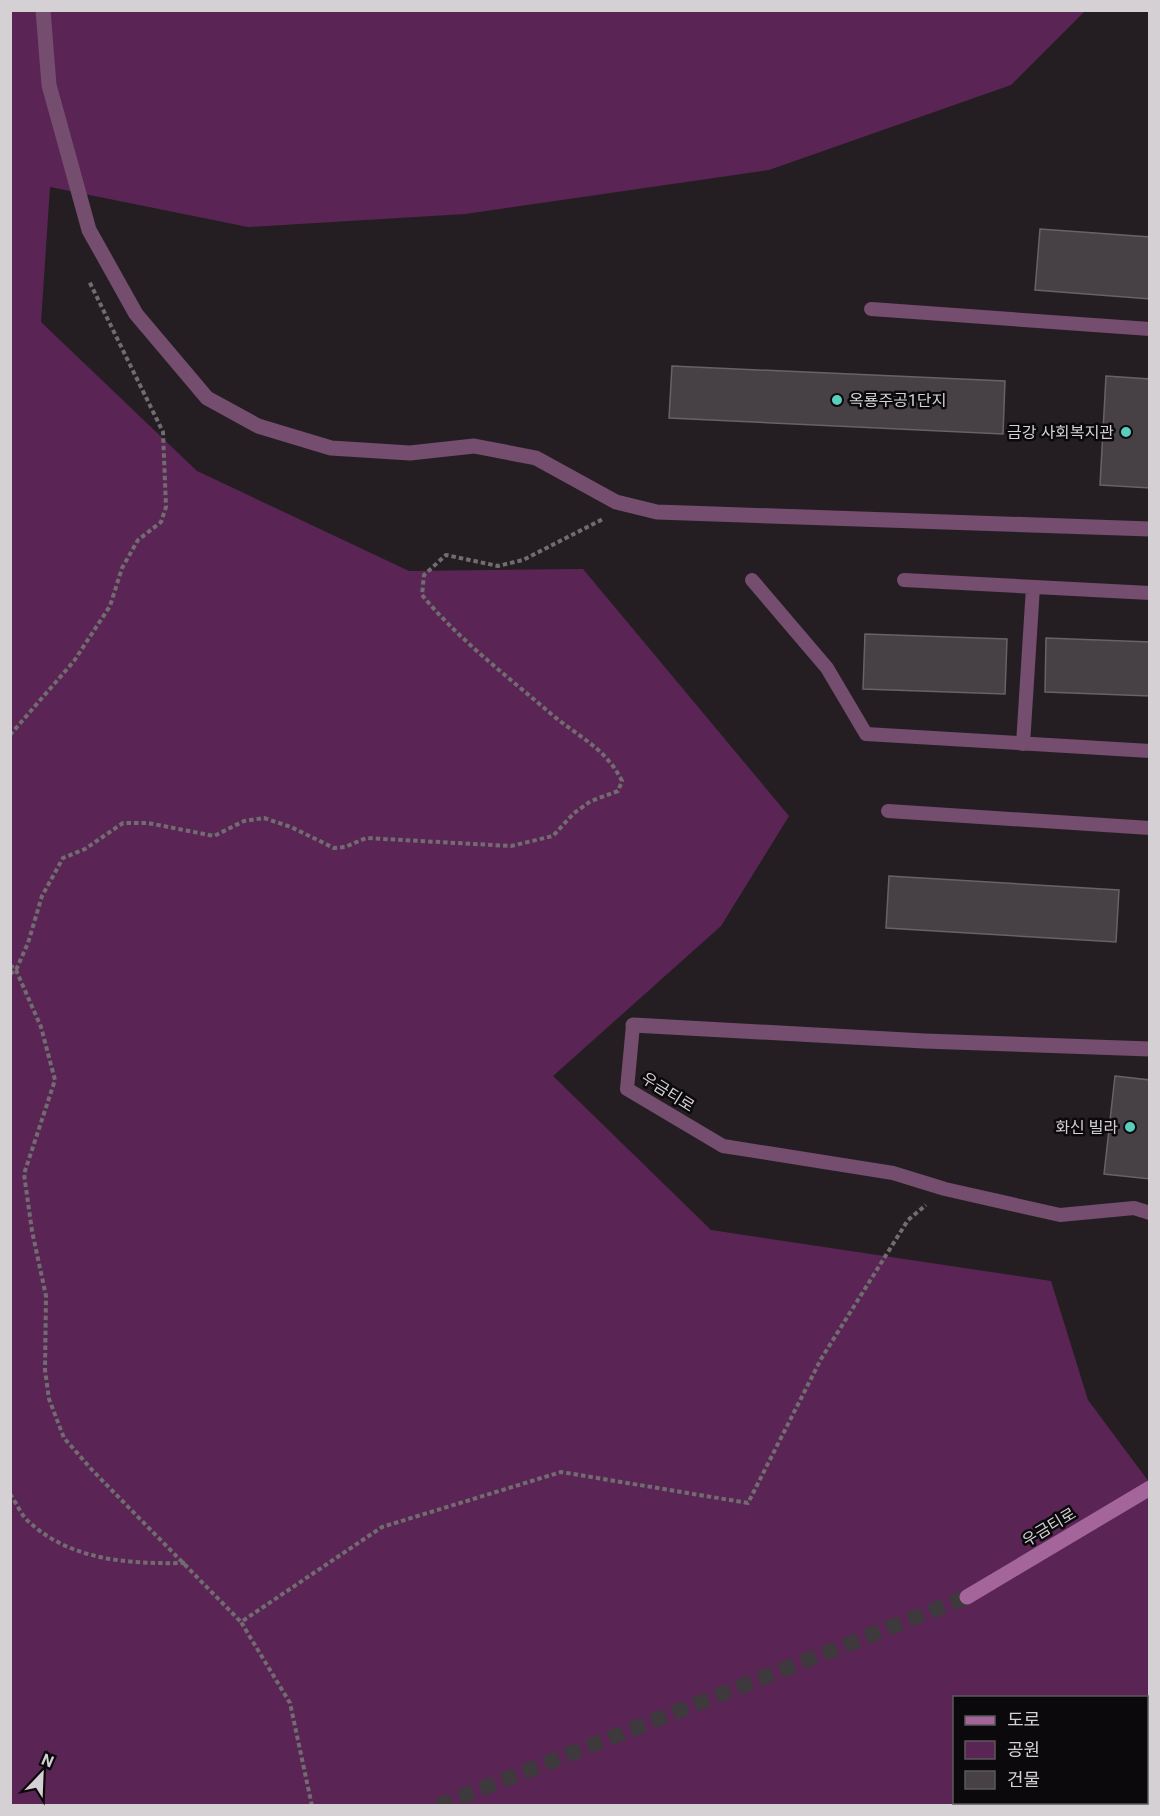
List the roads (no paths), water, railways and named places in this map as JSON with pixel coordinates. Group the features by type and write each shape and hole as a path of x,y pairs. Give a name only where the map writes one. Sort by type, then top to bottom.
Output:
{"main road":[{"name":"우금티로","path":"967,1597 1149,1488"}],"street":[{"path":"44,10 49,85 89,230 136,314 207,398 258,426 331,448 410,453 474,446 536,458 616,502 657,512 1149,529"},
{"name":"우금티로","path":"633,1025 924,1041 1149,1049"}],"lane":[{"path":"871,309 1149,329"},
{"path":"752,580 827,668 866,734 1149,751"},
{"path":"904,580 1149,593"},
{"path":"1023,744 1033,586"},
{"path":"888,811 1149,828"},
{"name":"우금티로","path":"633,1025 627,1089 723,1146 893,1173 945,1189 1060,1215 1134,1208 1149,1213"}],"tunnel":[{"path":"438,1806 967,1597"}],"place":[{"name":"옥룡주공1단지","path":"837,400"},
{"name":"금강 사회복지관","path":"1126,432"},
{"name":"화신 빌라","path":"1130,1127"}]}
